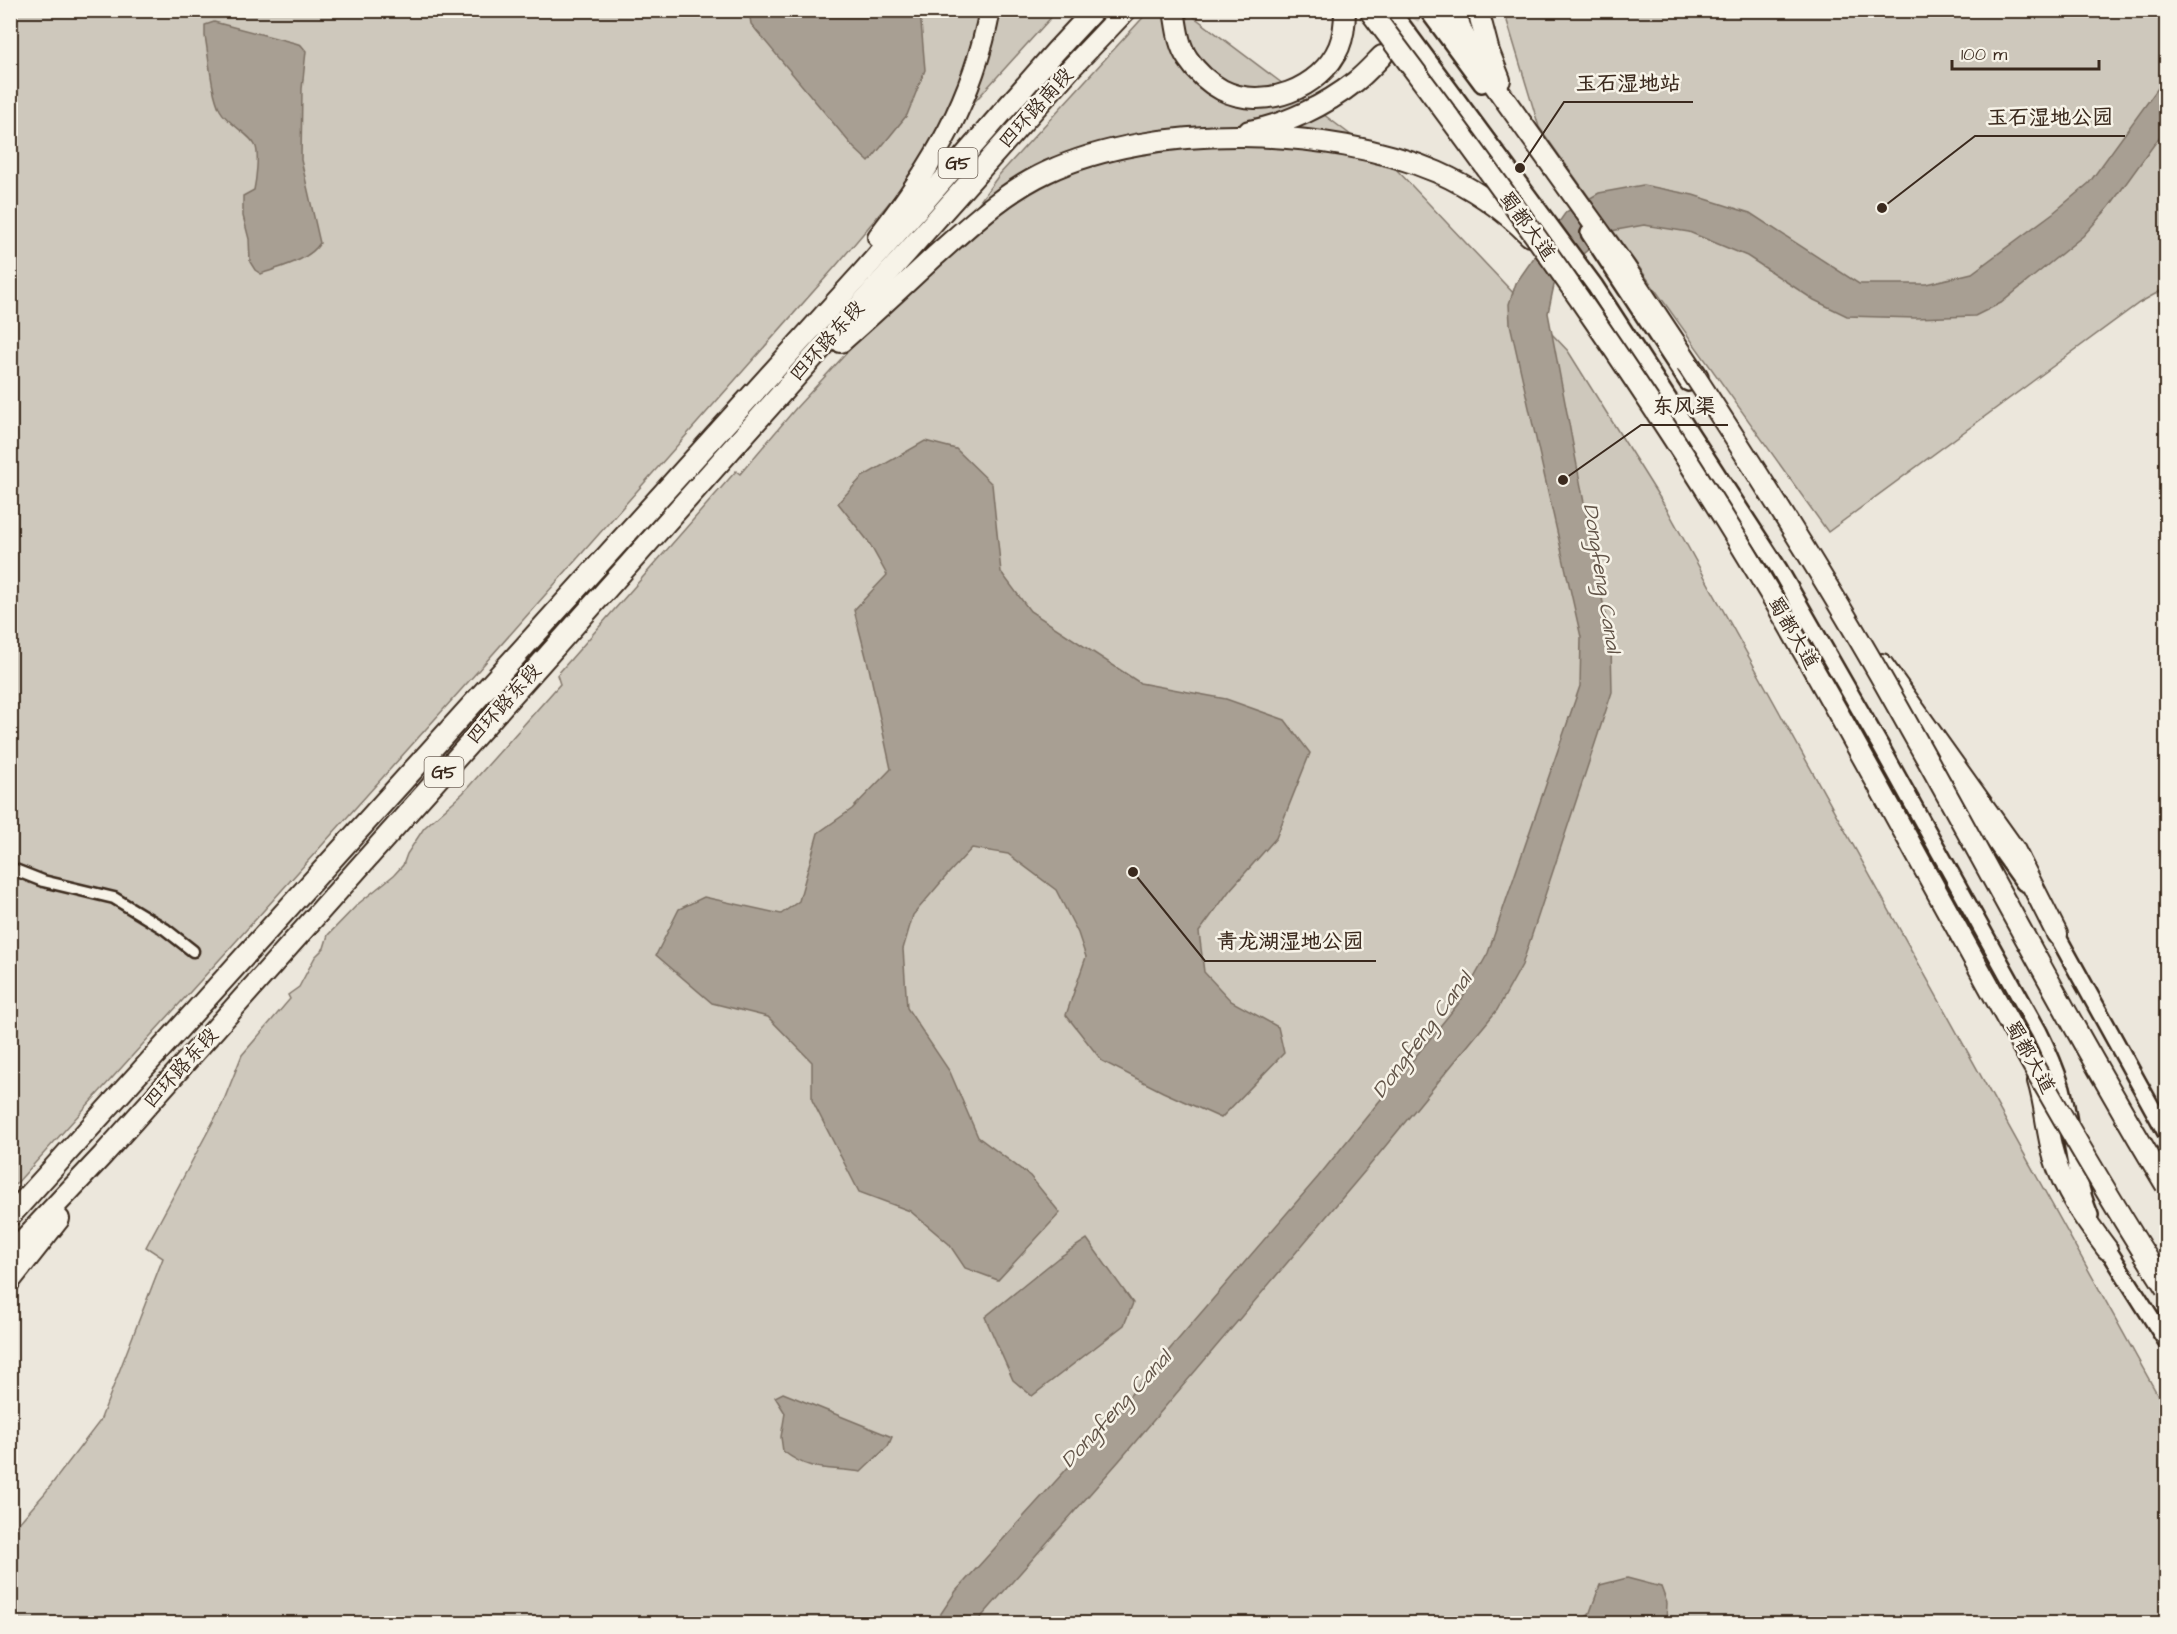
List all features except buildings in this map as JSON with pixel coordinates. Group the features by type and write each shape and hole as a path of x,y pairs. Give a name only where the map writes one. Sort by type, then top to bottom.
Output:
{"highway":[{"name":"四环路南段","path":"870,282 1055,52 1094,10"},
{"name":"四环路南段","path":"870,282 1126,10"},
{"path":"1174,10 1178,35 1187,57 1203,77 1222,90 1244,97 1269,98 1289,93 1307,84 1324,68 1338,48 1344,28 1345,10"},
{"name":"蜀都大道","path":"1369,10 1574,290 1717,507 1828,694 2062,1115 2166,1288"},
{"path":"1374,10 1517,203 1520,226 1590,290 1752,552 1880,773 2015,1023 2040,1088 2053,1157 2076,1205 2107,1249"},
{"path":"1437,10 1534,141 1616,258 1759,475 1889,691 2057,996 2166,1185"},
{"path":"1454,10 1462,32 1480,65 1765,479 1859,631 2014,849 2057,934"},
{"path":"1478,10 1489,52 1509,105"},
{"path":"870,282 890,221 932,160 958,115 977,64 990,11"},
{"path":"870,282 1046,172 1089,155 1132,144 1220,136 1255,130 1282,122 1319,105 1355,82 1382,56"},
{"path":"1220,136 1288,138 1352,146 1438,173 1484,198 1517,203"},
{"name":"四环路东段","path":"10,1216 757,389 870,282"},
{"name":"四环路东段","path":"10,1254 165,1086 772,404 870,282"},
{"path":"10,1281 165,1086"},
{"path":"10,1201 82,1135"}],"main road":[{"path":"1391,10 1517,203 1590,290"},
{"path":"1427,10 1555,177"},
{"path":"2057,934 2166,1133"},
{"path":"2107,1249 2166,1341"}],"street":[{"path":"10,868 43,881 114,898 165,928 193,951"}],"shaded area":[{"path":"11,11 1057,11 968,109 835,267 477,672 230,948 11,1187"},
{"path":"749,11 920,11 925,70 907,115 869,162 854,148 751,24"},
{"path":"1149,11 1186,11 1396,169 1568,351 1668,511 2166,1410 2166,1623 11,1624 11,1532 45,1493 100,1421 163,1258 146,1247 222,1105 242,1055 290,999 288,995 299,987 315,957 324,948 328,935 358,904 403,865 407,854 424,828 463,793 560,684 557,675 736,471 740,474 796,408 957,233 999,175"},
{"path":"1504,11 2166,11 2166,288 2139,303 1828,532 1539,127"},
{"path":"214,22 295,43 301,45 306,51 302,89 301,160 320,243 301,259 261,274 250,262 249,239 243,216 243,196 254,190 257,151 253,142 228,120 217,103 205,36 205,25"},
{"path":"2166,77 2166,128 2109,207 2083,236 2001,303 1975,316 1915,318 1847,316 1814,300 1747,256 1689,232 1644,225 1611,231 1556,276 1548,313 1611,645 1612,692 1522,965 1497,1010 1365,1171 1119,1461 976,1623 934,1624 956,1591 1064,1472 1318,1177 1462,999 1488,953 1580,686 1581,637 1510,324 1509,304 1516,283 1566,212 1599,193 1643,185 1693,195 1750,213 1859,284 1926,284 1972,273 2053,213 2089,183"},
{"path":"925,441 956,449 992,484 1001,572 1030,611 1140,683 1226,699 1285,720 1310,753 1276,838 1230,890 1199,932 1204,972 1231,1001 1278,1027 1284,1053 1221,1118 1102,1061 1066,1015 1086,957 1078,933 1056,890 1008,854 972,848 913,915 903,949 907,1008 950,1072 978,1137 1030,1176 1060,1213 998,1280 965,1268 949,1244 910,1211 859,1192 812,1100 812,1062 768,1017 712,1003 656,955 679,909 704,897 781,914 799,901 818,833 852,809 891,769 854,610 887,575 868,541 838,503 862,477"},
{"path":"1087,1239 1133,1303 1124,1325 1032,1396 1013,1380 985,1317 1058,1258"},
{"path":"783,1393 892,1437 888,1446 861,1472 820,1468 802,1463 783,1451 781,1437 785,1413 775,1397"},
{"path":"1627,1578 1661,1587 1667,1603 1666,1623 1574,1623 1589,1615 1600,1585"}],"tunnel":[{"path":"1393,42 1402,31 1413,10"}],"place":[{"name":"玉石湿地站","path":"1520,168"},
{"name":"玉石湿地公园","path":"1882,208"},
{"name":"东风渠","path":"1563,480"},
{"name":"青龙湖湿地公园","path":"1133,872"}],"water label":[{"name":"Dongfeng Canal","path":"1602,578"},
{"name":"Dongfeng Canal","path":"1422,1035"},
{"name":"Dongfeng Canal","path":"1116,1409"}]}
